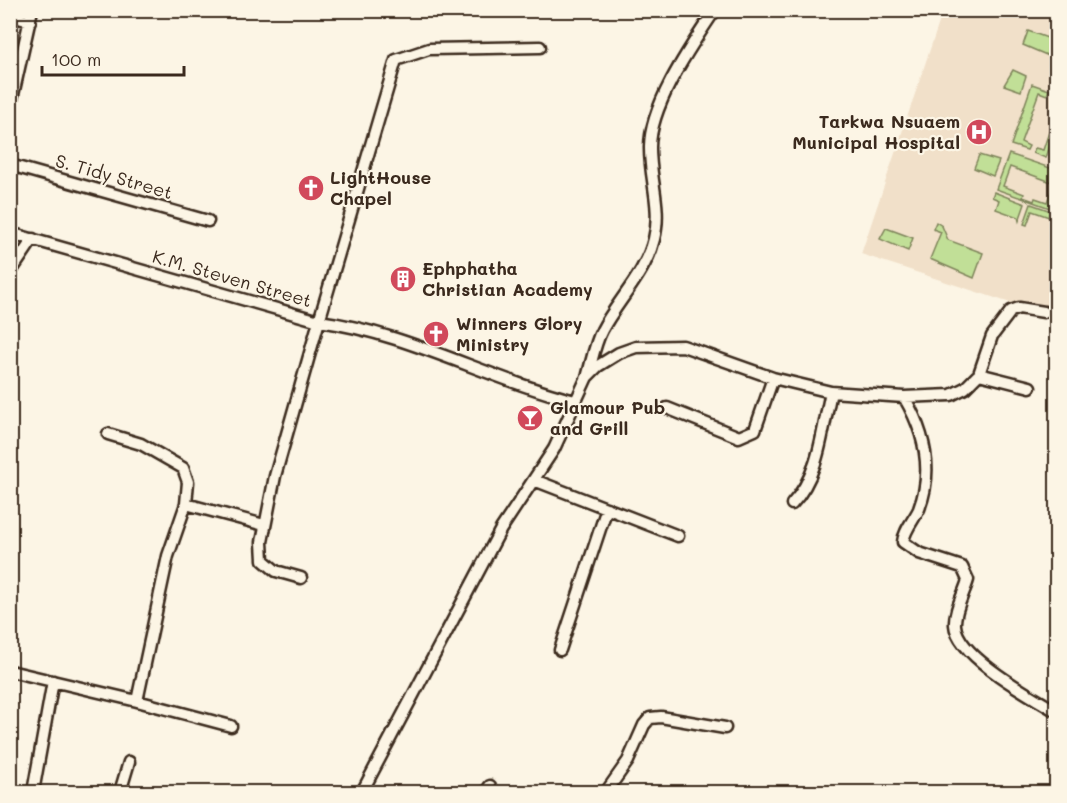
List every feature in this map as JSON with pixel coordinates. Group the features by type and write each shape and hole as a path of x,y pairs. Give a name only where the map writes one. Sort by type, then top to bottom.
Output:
{"street":[{"path":"362,792 501,529 554,449 587,377 600,333 642,268 654,242 658,222 650,151 651,125 660,102 715,10"},
{"path":"10,16 31,16 10,108"},
{"name":"K.M. Steven Street","path":"10,233 319,321 396,60 429,49 540,47"},
{"name":"S. Tidy Street","path":"10,165 208,221"},
{"path":"10,273 33,239"},
{"path":"587,377 619,353 636,347 683,346 773,378 831,392 904,397 951,395 965,388 979,374 992,336 1011,311 1019,309 1044,312"},
{"path":"301,578 276,571 263,560 264,525 275,477 319,321 351,325 431,350 538,391 575,401"},
{"path":"979,374 1030,387"},
{"path":"668,408 739,437 749,435 755,430 773,378"},
{"path":"792,504 805,490 813,471 831,392"},
{"path":"904,397 924,438 926,483 918,510 903,542 919,553 962,567 968,580 954,622 960,639 1014,686 1056,711"},
{"path":"108,434 141,444 183,468 188,482 186,504 168,556 137,701"},
{"path":"534,480 678,536"},
{"path":"186,504 264,525"},
{"path":"560,650 607,508"},
{"path":"10,671 231,726"},
{"path":"33,792 53,681"},
{"path":"606,792 628,761 644,725 650,718 661,717 725,728"},
{"path":"120,792 129,762"}],"shaded area":[{"name":"Tarkwa Nsuaem Municipal Hospital","path":"943,11 1056,11 1056,318 861,254"}],"green space":[{"path":"1028,31 1056,41 1056,59 1023,45"},
{"path":"1013,70 1026,76 1021,91 1004,85"},
{"path":"1032,84 1049,90 1047,95 1039,92 1021,142 1029,146 1027,150 1011,145"},
{"path":"1052,123 1056,127 1046,158 1033,153 1035,148 1043,150"},
{"path":"1009,154 1056,170 1056,189 1050,208 996,189","holes":["1010,167 1054,183 1047,202 1035,198 1034,201 1023,197 1024,194 1003,186"]},
{"path":"979,155 999,161 993,176 974,168"},
{"path":"994,192 1025,204 1019,221 1018,217 996,209 999,200 992,197"},
{"path":"1031,204 1051,211 1049,217 1032,211 1027,225 1024,224"},
{"path":"936,222 942,226 948,240 983,253 974,278 930,259 941,232 933,229"},
{"path":"886,228 913,238 908,251 880,239"}],"place":[{"name":"Tarkwa Nsuaem Municipal Hospital","path":"979,132"},
{"name":"LightHouse Chapel","path":"311,188"},
{"name":"Ephphatha Christian Academy","path":"403,279"},
{"name":"Winners Glory Ministry","path":"436,334"},
{"name":"Glamour Pub and Grill","path":"530,418"}]}
